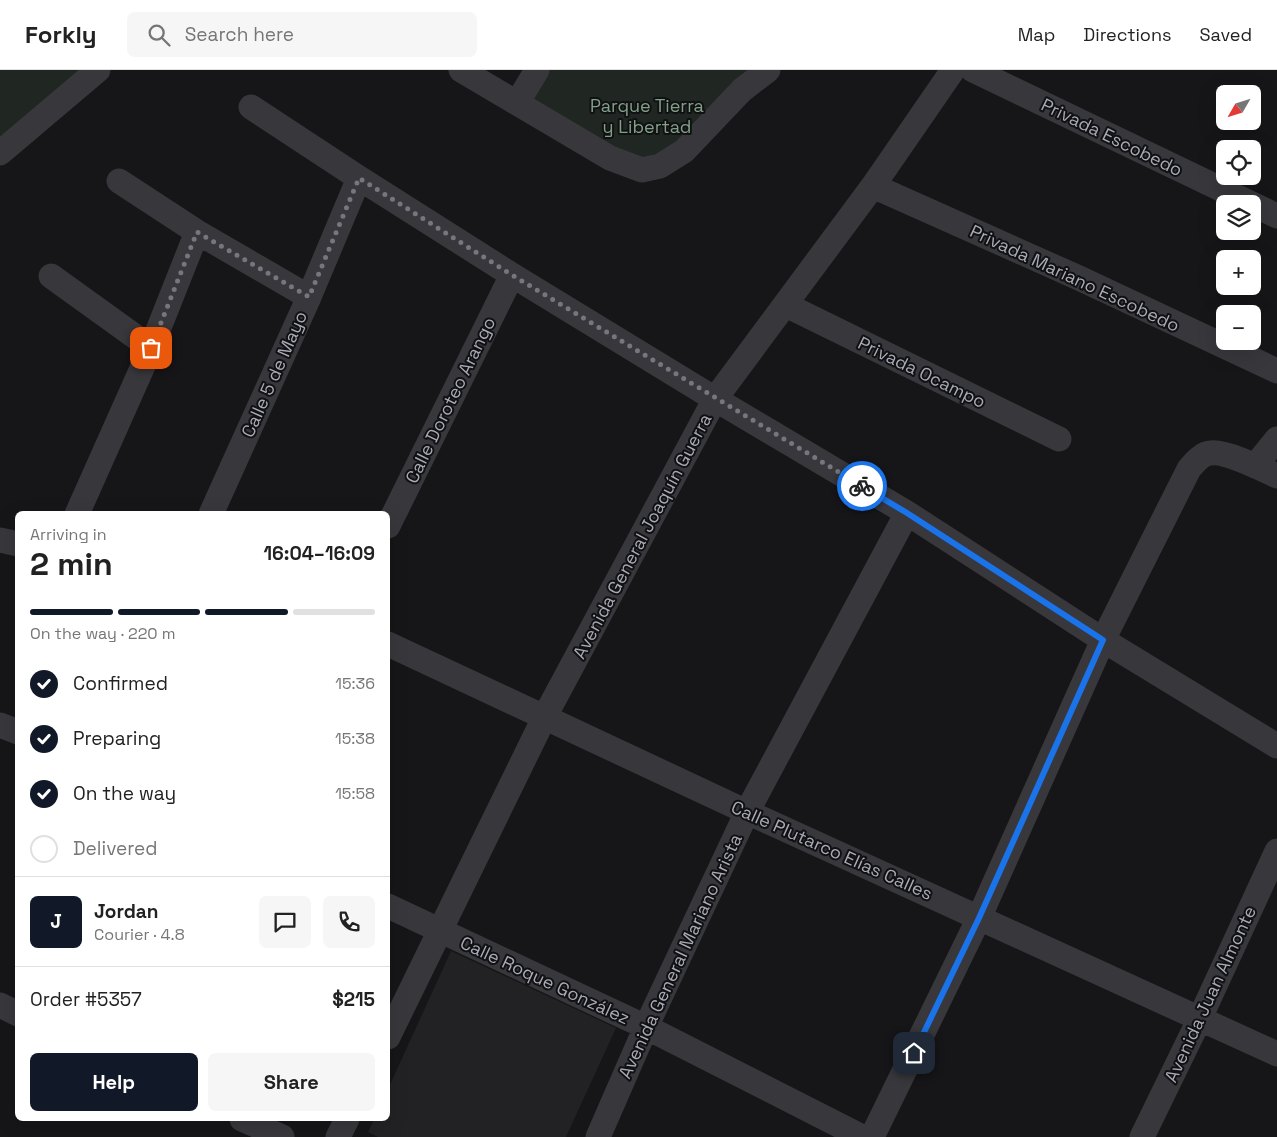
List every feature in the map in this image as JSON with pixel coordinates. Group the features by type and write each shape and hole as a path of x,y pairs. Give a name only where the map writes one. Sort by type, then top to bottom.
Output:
{"street":[{"path":"0,153 98,70"},
{"path":"461,70 610,158 642,170 660,166 684,151 742,90 768,70"},
{"path":"517,103 538,70"},
{"name":"Avenida General Joaquín Guerra","path":"390,1033 544,718 716,399 873,186 953,70"},
{"name":"Privada Escobedo","path":"973,70 1233,195"},
{"path":"251,107 512,275 907,513 1103,640 1277,746"},
{"name":"Calle 5 de Mayo","path":"213,511 309,297 359,178"},
{"path":"119,181 197,232 309,297"},
{"name":"Privada Mariano Escobedo","path":"873,186 1079,278 1277,372"},
{"name":"Privada Escobedo","path":"1261,208 1277,216"},
{"path":"78,511 151,348 197,232"},
{"name":"Calle Doroteo Arango","path":"390,522 512,275"},
{"path":"51,276 151,348"},
{"name":"Privada Ocampo","path":"786,305 1059,439"},
{"path":"872,1137 979,918 1103,640 1189,469 1198,459 1210,452 1225,455 1266,471 1277,439"},
{"name":"Avenida General Mariano Arista","path":"598,1137 646,1027 747,812 907,513"},
{"path":"0,540 15,543"},
{"name":"Calle Plutarco Elías Calles","path":"390,645 747,812 1277,1054"},
{"path":"0,725 15,731"},
{"name":"Avenida Juan Almonte","path":"1142,1137 1200,1018 1277,851"},
{"name":"Calle Roque González","path":"390,907 646,1027 862,1137"},
{"path":"0,1005 15,1012"},
{"path":"246,1121 282,1137"},
{"path":"338,1137 346,1121"}],"shaded area":[{"path":"451,951 616,1028 566,1137 378,1137 368,1132 373,1121 390,1121 390,1085"}],"green space":[{"path":"0,70 96,70 0,150"},
{"name":"Parque Tierra y Libertad","path":"543,70 758,70 682,145 640,164 524,102"}],"way so far":[{"path":"151,348 197,232 309,297 359,178 512,275 862,486"}],"route":[{"path":"862,486 1103,640 979,918 914,1053"}]}
